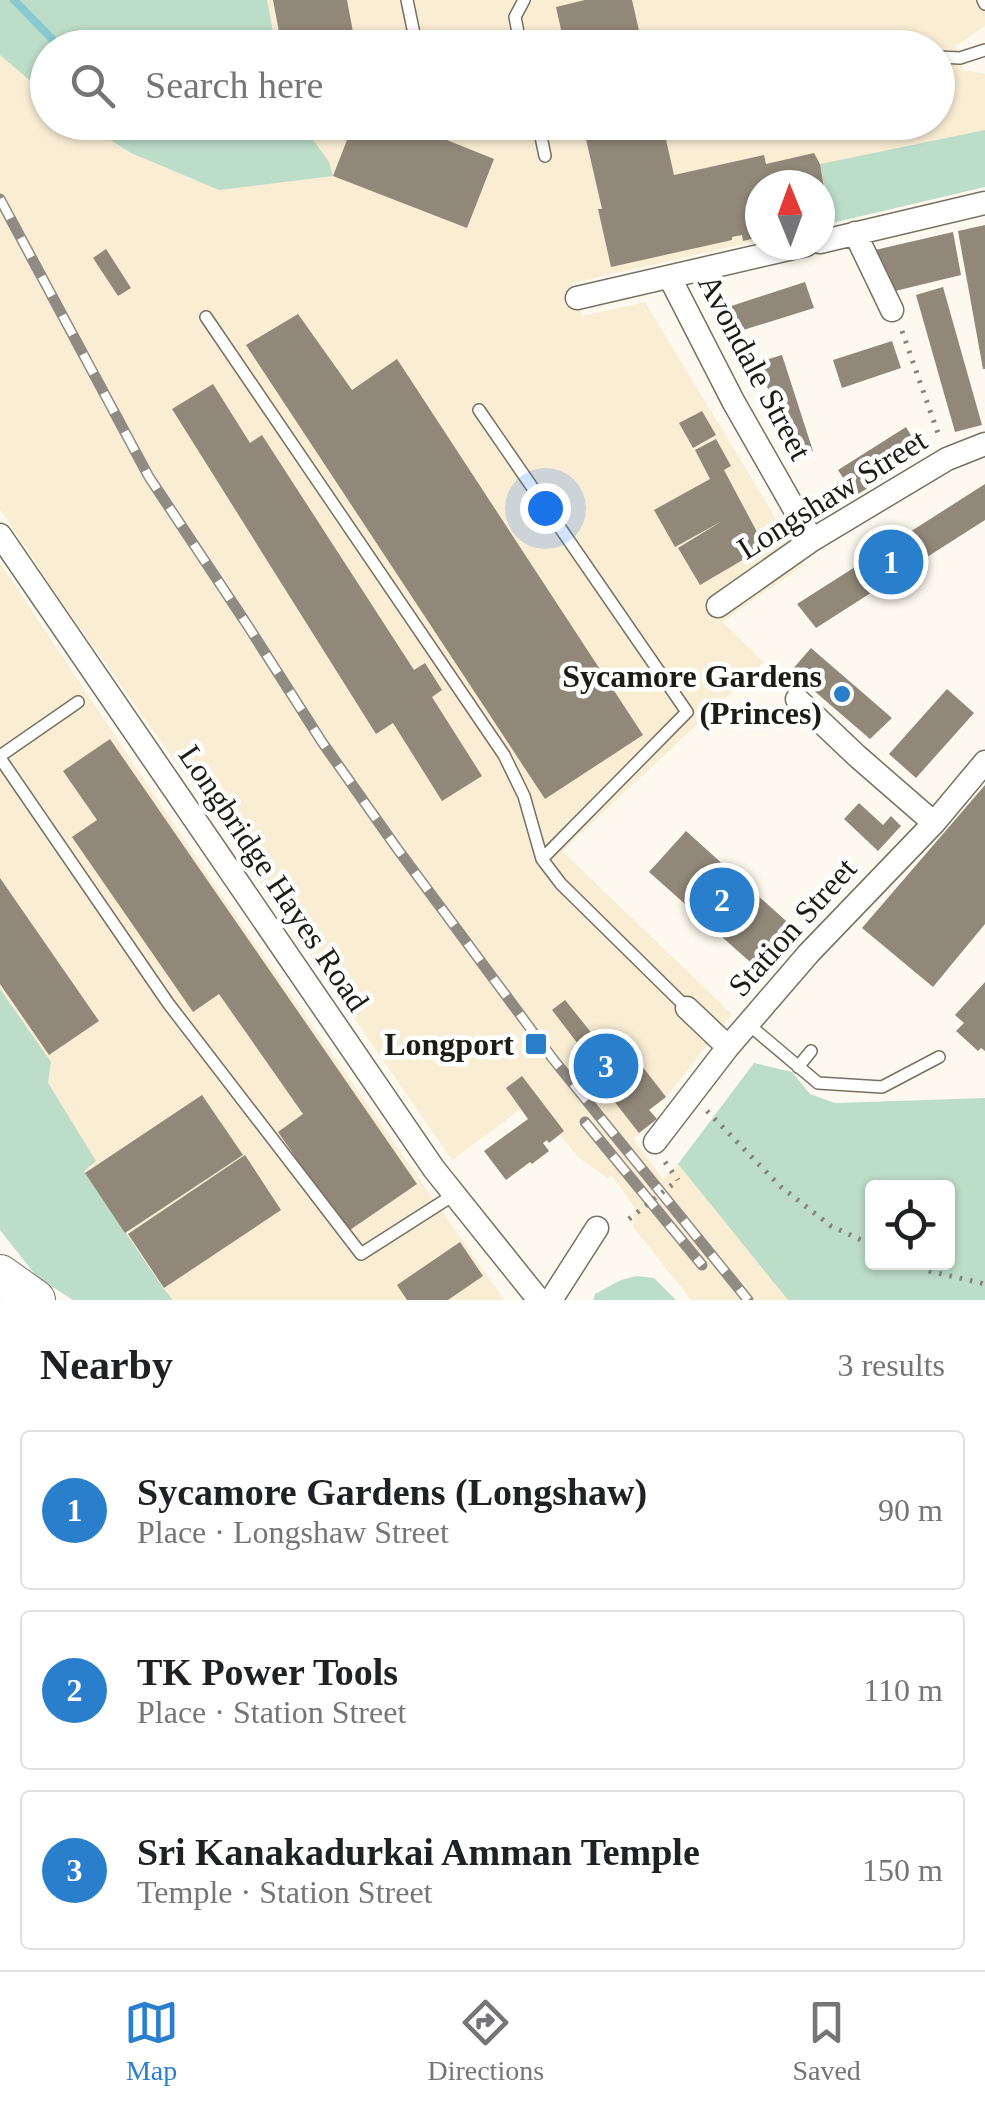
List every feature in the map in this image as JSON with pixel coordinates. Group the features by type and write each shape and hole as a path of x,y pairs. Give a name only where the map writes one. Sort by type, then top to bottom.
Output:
{"highway":[{"path":"0,1275 36,1300"}],"street":[{"path":"835,238 985,203"},
{"path":"854,233 892,310"},
{"path":"577,298 745,260"},
{"name":"Avondale Street","path":"670,278 733,401 812,540"},
{"name":"Longshaw Street","path":"718,606 812,540 947,459 985,444"},
{"name":"Longbridge Hayes Road","path":"0,535 434,1169 539,1300"},
{"path":"796,698 934,822"},
{"name":"Station Street","path":"655,1142 690,1094 809,953 934,822 985,762"},
{"path":"687,1008 728,1048"},
{"path":"551,1300 597,1228"}],"lane":[{"path":"407,0 413,30"},
{"path":"517,30 514,18 524,0"},
{"path":"955,58 985,50"},
{"path":"542,140 545,156"},
{"path":"206,317 504,755 524,796 542,859 561,884 687,1008"},
{"path":"478,410 687,712 542,859"},
{"path":"78,702 0,757 168,1003 361,1254 454,1194"},
{"path":"748,1024 818,1083 882,1087 938,1058"},
{"path":"798,1067 811,1051"}],"path":[{"path":"892,310 947,459"},
{"path":"690,1094 781,1188 831,1226 865,1242"},
{"path":"629,1218 678,1180 666,1164"},
{"path":"928,1270 985,1284"}],"shaded area":[{"path":"267,0 985,0 985,26 956,46 963,70 985,74 985,130 955,136 955,30 273,30"},
{"path":"0,55 30,80 30,140 118,140 161,166 226,189 282,140 937,140 821,164 822,170 745,170 745,243 573,283 582,316 645,302 804,565 722,622 764,662 562,851 732,1014 666,1097 650,1110 657,1119 633,1139 663,1179 678,1164 788,1300 691,1300 633,1227 635,1208 612,1176 608,1178 579,1158 560,1135 544,1143 521,1109 452,1160 0,509"},
{"path":"0,563 223,898 504,1300 173,1300 163,1288 0,1046"}],"green space":[{"path":"0,0 267,0 273,30 30,30 30,81 0,55"},
{"path":"985,130 985,187 835,222 835,170 821,170 820,164 936,140 955,140 955,136"},
{"path":"111,140 313,140 329,162 333,176 219,190 131,153"},
{"path":"0,989 51,1062 48,1083 96,1161 84,1171 173,1300 73,1300 37,1277 0,1230"},
{"path":"754,1063 792,1072 810,1094 835,1103 985,1098 985,1300 788,1300 678,1164"},
{"path":"636,1276 654,1278 676,1300 593,1300 595,1294"}],"building":[{"path":"273,0 347,0 353,30 279,30"},
{"path":"585,0 632,0 639,30 561,30 556,7"},
{"path":"347,140 447,140 494,159 467,228 333,176"},
{"path":"586,140 666,140 674,175 764,155 766,164 814,153 820,164 821,170 745,170 743,241 742,235 611,267 598,209 602,209"},
{"path":"985,225 985,369 983,369 958,231"},
{"path":"953,232 961,275 887,293 875,250"},
{"path":"106,249 131,288 118,296 93,258"},
{"path":"805,282 814,308 724,336 716,311"},
{"path":"943,287 982,425 955,432 916,295"},
{"path":"298,314 352,390 397,359 643,735 545,799 246,345"},
{"path":"892,341 901,368 842,388 833,360"},
{"path":"782,355 813,451 791,459 759,362"},
{"path":"213,384 250,443 262,435 414,670 425,663 442,690 432,697 482,776 442,801 393,723 376,734 172,409"},
{"path":"702,411 716,435 693,448 679,423"},
{"path":"906,427 922,454 855,496 838,470"},
{"path":"716,439 731,466 724,470 765,547 700,585 678,548 722,521 675,547 654,510 710,479 695,450"},
{"path":"985,484 985,520 816,628 797,604"},
{"name":"Sycamore Gardens (Princes)","path":"811,648 892,718 870,739 791,671"},
{"path":"947,689 974,713 916,778 889,754"},
{"path":"110,739 417,1184 347,1232 278,1132 303,1114 219,994 193,1012 72,837 97,820 63,771"},
{"path":"985,785 985,924 933,987 862,928"},
{"path":"859,803 883,825 891,816 901,826 878,851 844,819"},
{"path":"686,831 795,929 758,969 649,872"},
{"path":"0,878 99,1021 49,1055 0,984"},
{"path":"985,982 985,1051 978,1051 956,1031 964,1023 955,1015"},
{"path":"565,1000 619,1067 622,1064 631,1075 642,1066 666,1097 649,1110 657,1119 639,1133 599,1082 603,1079 552,1010"},
{"path":"522,1076 564,1131 543,1143 549,1151 506,1180 484,1151 528,1119 506,1088"},
{"path":"202,1095 243,1155 125,1233 85,1173"},
{"path":"245,1155 281,1210 164,1288 128,1234"},
{"path":"460,1242 483,1276 448,1300 407,1300 397,1285"}],"waterway":[{"path":"14,0 43,30"}],"railway":[{"path":"0,199 149,477 322,742 553,1059 748,1300"},
{"path":"585,1122 702,1265"}],"place":[{"name":"Sycamore Gardens (Longshaw)","path":"891,562"},
{"name":"Sycamore Gardens (Princes)","path":"842,694"},
{"name":"TK Power Tools","path":"722,900"},
{"name":"Longport","path":"536,1044"},
{"name":"Sri Kanakadurkai Amman Temple","path":"606,1066"}]}
